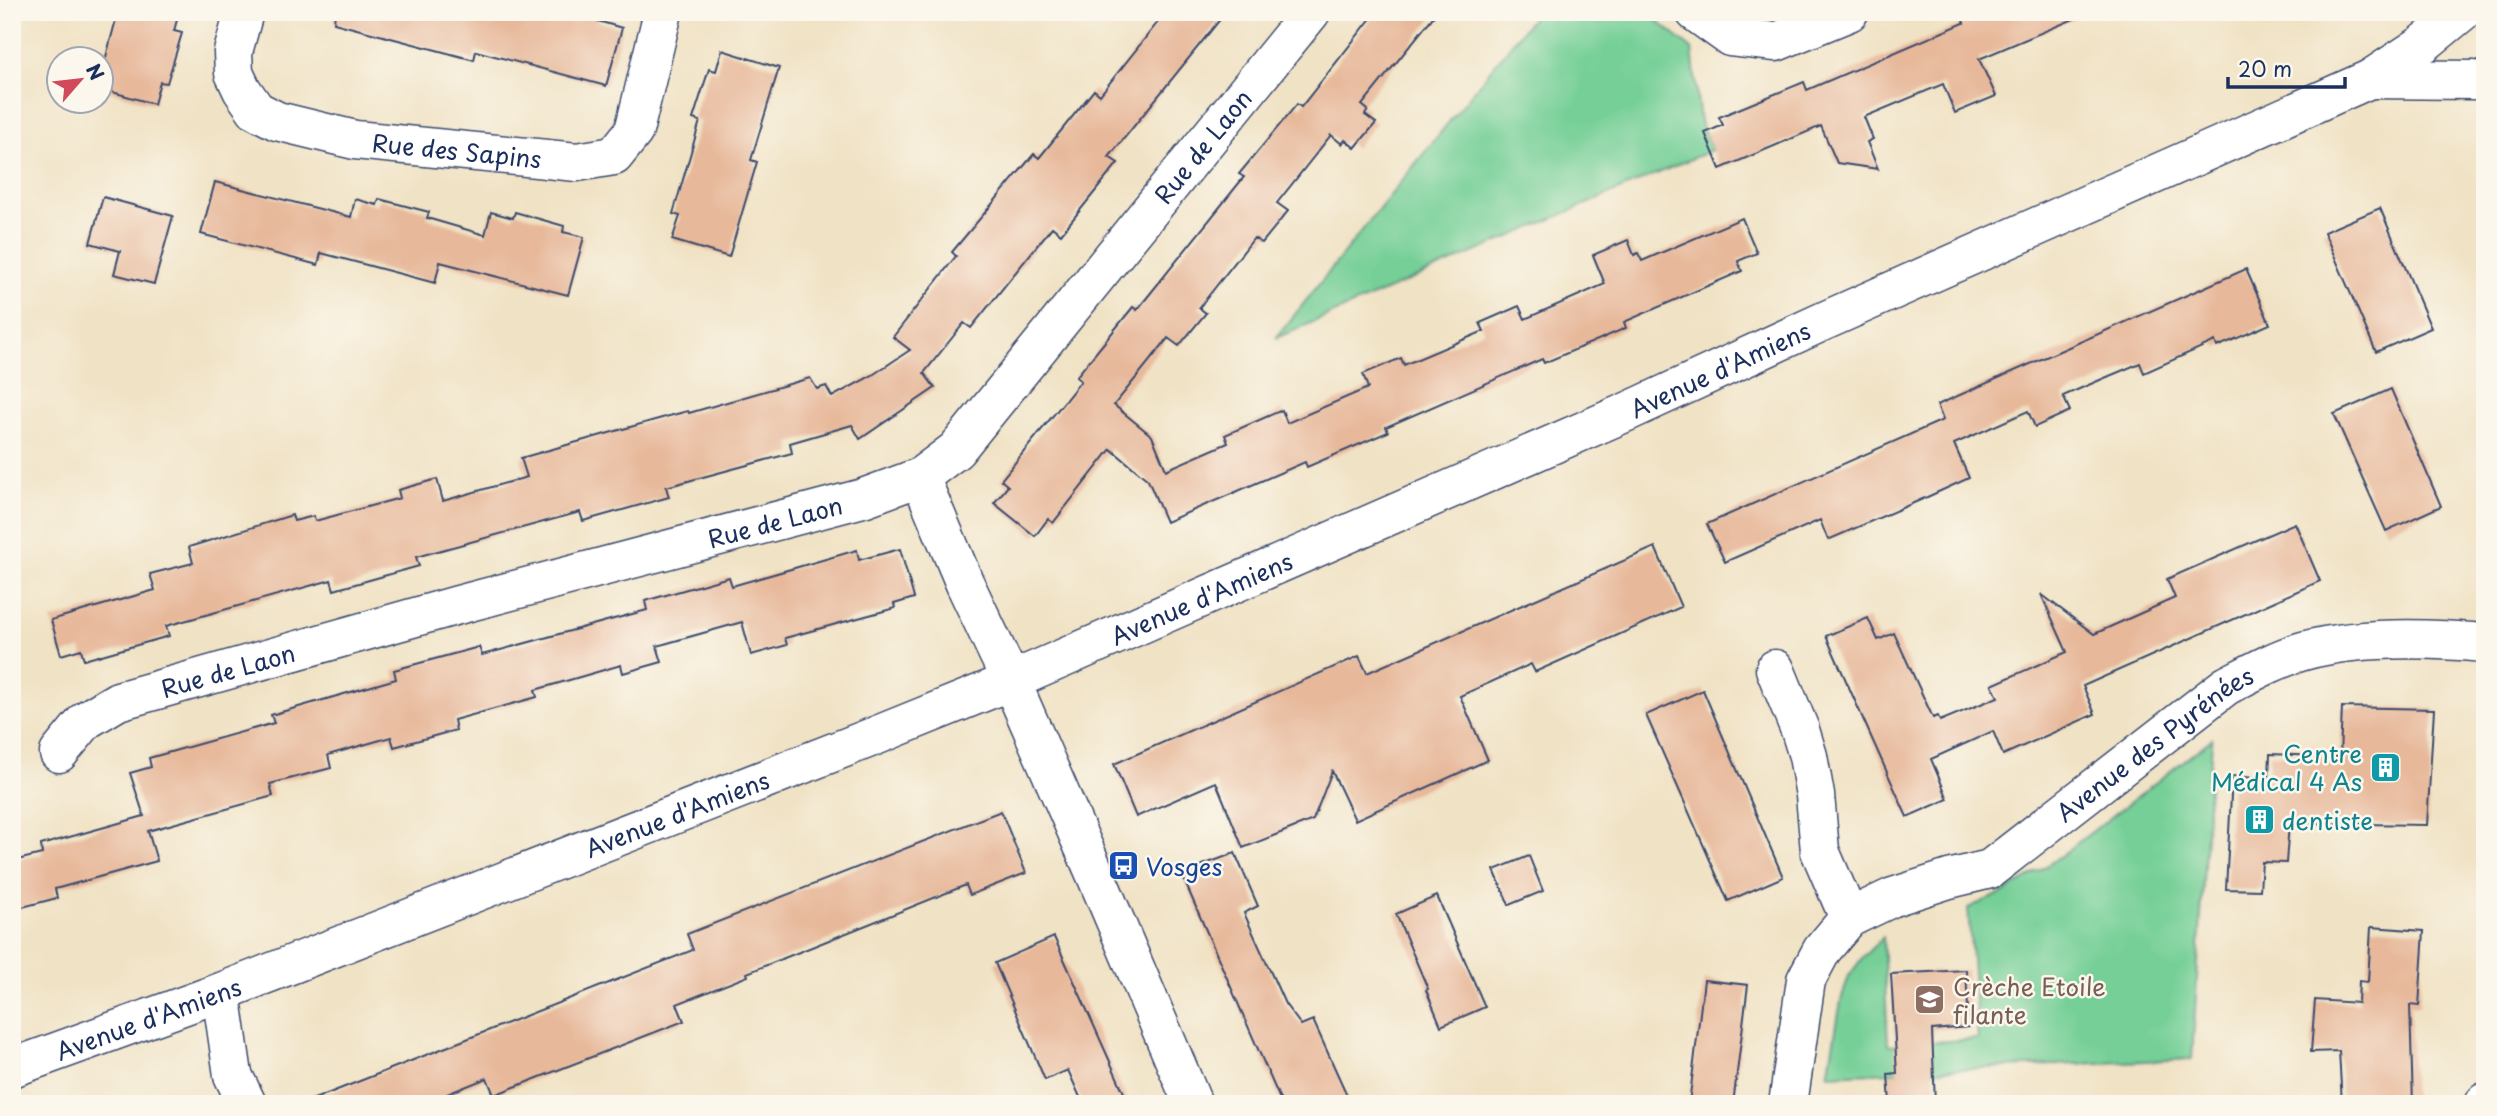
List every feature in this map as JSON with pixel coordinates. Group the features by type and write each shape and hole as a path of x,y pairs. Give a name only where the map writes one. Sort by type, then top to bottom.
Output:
{"street":[{"name":"Rue des Sapins","path":"244,12 233,52 233,73 256,110 277,121 355,140 577,162 614,156 634,131 663,12"},
{"name":"Rue de Laon","path":"59,752 86,720 118,701 457,605 863,498 919,477 956,450 1311,12"},
{"path":"1695,12 1730,37 1776,42 1849,12"},
{"path":"2370,79 2423,44 2463,12"},
{"path":"2463,12 2455,32 2454,46 2464,71 2479,83"},
{"path":"2370,79 2479,83"},
{"name":"Avenue d'Amiens","path":"12,1068 221,992 1011,681 1629,411 1824,321 2370,79"},
{"path":"919,477 1011,681 1193,1104"},
{"name":"Avenue des Pyrénées","path":"1788,1104 1806,980 1822,950 1849,918 1893,897 1990,869 2226,687 2264,666 2302,651 2337,643 2442,639 2485,643"},
{"path":"1774,669 1808,756 1820,850 1849,918"},
{"path":"221,992 233,1075 247,1104"}],"green space":[{"path":"1537,12 1646,12 1692,49 1700,122 1712,150 1276,338"},
{"path":"2212,739 2192,1059 1828,1075 1841,1001 1849,976 1883,937 1888,1045 1978,1039 1968,908 2007,891 2058,858"}],"building":[{"path":"118,12 179,12 174,31 182,33 167,83 160,82 154,104 116,93 116,46 109,46"},
{"path":"335,12 600,12 598,21 622,28 606,86 476,51 474,60 334,23"},
{"path":"1166,12 1226,12 1109,157 1118,163 1061,234 1052,227 971,328 964,323 924,373 935,388 860,439 852,425 790,443 792,453 666,487 669,497 583,521 580,512 416,557 419,566 334,590 331,580 166,626 169,636 84,660 81,649 61,655 51,620 155,590 150,574 193,563 189,547 292,515 294,521 314,516 315,521 400,498 398,490 437,479 443,501 527,477 521,458 810,378 817,389 826,386 832,397 871,376 910,350 893,337 956,256 952,252 1034,154 1039,158 1094,90 1100,95"},
{"path":"1376,12 1437,12 1362,105 1368,110 1365,115 1376,123 1355,148 1345,140 1342,144 1331,135 1277,203 1288,211 1262,243 1254,238 1199,308 1206,313 1179,346 1168,338 1114,405 1152,436 1166,470 1228,443 1225,435 1282,410 1287,423 1368,388 1363,374 1401,358 1404,365 1484,331 1480,323 1519,306 1525,319 1605,284 1593,255 1628,240 1634,255 1638,253 1642,261 1742,218 1757,253 1738,261 1742,271 1624,322 1626,328 1544,363 1542,359 1386,427 1388,432 1307,467 1305,462 1166,522 1148,480 1111,449 1053,523 1048,519 1035,536 994,503 1008,486 1001,480 1081,381 1076,377 1133,307 1137,310 1244,177 1239,174 1297,104 1301,107"},
{"path":"1960,12 2088,13 1979,59 1996,96 1955,113 1943,84 1864,117 1873,139 1867,142 1878,169 1837,163 1821,126 1720,169 1705,133 1723,125 1719,117 1804,82 1807,90 1964,23"},
{"path":"722,50 779,68 751,160 757,162 729,257 672,240 680,216 673,214 700,121 693,119 709,69 716,71"},
{"path":"215,182 351,217 355,199 377,205 379,199 429,212 427,218 485,235 491,212 513,218 515,212 564,226 563,232 584,237 568,295 440,262 435,283 321,253 318,265 201,234"},
{"path":"103,197 173,216 154,284 114,274 120,251 90,243"},
{"path":"2380,208 2431,328 2376,352 2324,232"},
{"path":"2246,269 2270,324 2217,347 2215,341 2144,373 2140,363 2063,396 2070,411 2035,427 2028,411 1954,444 1969,478 1925,498 1828,540 1820,520 1725,562 1707,524 1943,420 1937,405"},
{"path":"2391,389 2441,506 2386,531 2334,414"},
{"path":"2295,523 2320,581 2083,686 2095,714 2003,755 1993,731 1931,759 1948,799 1907,817 1826,636 1868,618 1878,640 1894,633 1933,718 1938,716 1940,721 1998,697 1992,685 2067,652 2041,594 2094,634 2175,598 2167,579"},
{"path":"1655,547 1681,607 1535,672 1531,664 1460,696 1488,760 1355,820 1332,771 1313,820 1243,848 1216,782 1136,817 1114,764 1359,656 1367,673"},
{"path":"900,549 914,598 894,604 895,608 785,638 787,645 751,655 742,622 657,646 662,662 623,673 621,665 535,690 537,697 454,720 456,730 394,747 391,737 328,755 331,768 270,784 273,796 148,831 157,861 55,889 57,898 15,909 17,860 42,854 41,845 144,816 130,773 151,767 149,758 274,723 271,715 396,679 394,670 479,647 482,655 647,610 645,601 729,577 732,586 857,550 859,560"},
{"path":"1703,690 1783,877 1728,901 1646,715"},
{"path":"2342,707 2434,709 2427,825 2289,823 2286,863 2262,862 2260,890 2226,889 2232,776 2269,779 2270,754 2340,757"},
{"path":"1001,811 1026,873 970,895 966,885 747,973 748,976 677,1004 684,1021 494,1095 487,1078 422,1104 309,1104 309,1101 693,950 687,934"},
{"path":"1235,853 1258,906 1244,913 1285,1004 1301,1025 1313,1020 1351,1104 1282,1104 1181,873"},
{"path":"1529,856 1543,891 1509,905 1494,870"},
{"path":"1437,896 1485,1007 1441,1026 1396,914"},
{"path":"2371,927 2424,931 2419,1006 2410,1005 2413,1104 2342,1104 2339,1051 2311,1052 2315,1000 2358,1003 2359,981 2368,982"},
{"path":"1054,937 1129,1104 1083,1104 1068,1070 1045,1080 995,963"},
{"path":"1966,970 1969,1027 1932,1030 1935,1104 1890,1104 1888,1074 1897,1073 1891,974"},
{"path":"1704,980 1748,985 1733,1104 1689,1104"}],"place":[{"name":"Centre Médical 4 As","path":"2385,767"},
{"name":"dentiste","path":"2259,820"},
{"name":"Vosges","path":"1123,866"},
{"name":"Crèche Etoile filante","path":"1930,1000"}]}
